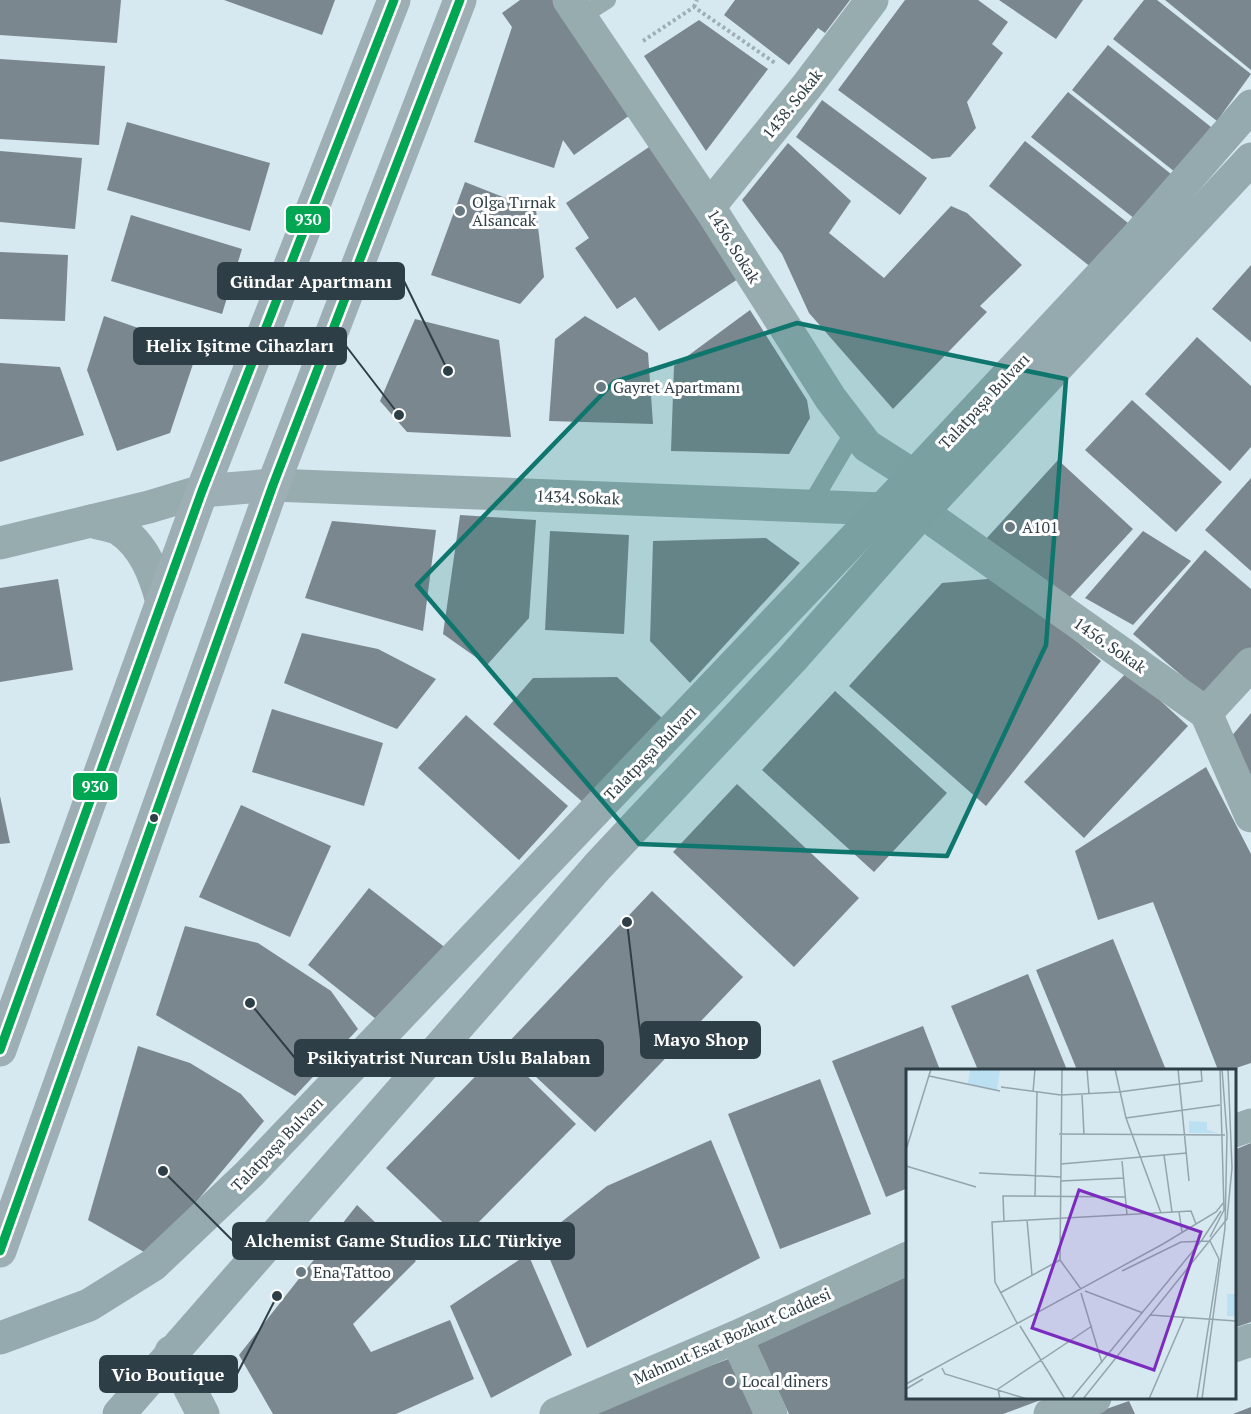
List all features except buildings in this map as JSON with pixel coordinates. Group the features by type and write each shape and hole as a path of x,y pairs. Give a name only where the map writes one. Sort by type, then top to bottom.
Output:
{"main road":[{"path":"0,1050 202,491 394,0"},
{"path":"0,1251 273,485 460,0"},
{"name":"Talatpaşa Bulvarı","path":"0,1338 89,1305 153,1265 257,1166 914,476 1136,238 1251,106"},
{"name":"Talatpaşa Bulvarı","path":"119,1414 598,866 792,659 922,512 1251,159"},
{"path":"202,491 273,485"},
{"path":"883,509 922,512"}],"street":[{"name":"1438. Sokak","path":"709,207 807,86 872,0"},
{"name":"1436. Sokak","path":"585,6 612,62 709,207 831,399 867,446 914,476"},
{"name":"1434. Sokak","path":"273,485 883,509"},
{"path":"0,543 202,491"},
{"name":"1456. Sokak","path":"922,512 1206,712"},
{"path":"91,521 118,529 142,551 155,578 162,602"},
{"path":"1251,664 1206,712 1251,816"},
{"path":"1236,1130 1251,1125"},
{"name":"Mahmut Esat Bozkurt Caddesi","path":"556,1414 906,1259"},
{"path":"736,1336 771,1414"},
{"path":"1236,1345 1251,1340"},
{"path":"171,1352 203,1414"},
{"path":"1050,1414 1092,1399"}],"lane":[{"path":"810,506 855,430"}],"path":[{"path":"612,62 694,7 697,0"},
{"path":"694,7 807,86"}],"highlighted area":[{"path":"797,323 1066,379 1046,645 947,856 639,844 417,585 614,382"}],"transit line":[{"name":"930","path":"0,1050 202,491 394,0"},
{"name":"930","path":"0,1251 273,485 460,0"}],"place":[{"name":"Olga Tırnak Alsancak","path":"460,211"},
{"name":"Gündar Apartmanı","path":"448,371"},
{"name":"Gayret Apartmanı","path":"601,387"},
{"name":"Helix Işitme Cihazları","path":"399,415"},
{"name":"A101","path":"1010,527"},
{"name":"Mayo Shop","path":"627,922"},
{"name":"Psikiyatrist Nurcan Uslu Balaban","path":"250,1003"},
{"name":"Alchemist Game Studios LLC Türkiye","path":"163,1171"},
{"name":"Ena Tattoo","path":"301,1272"},
{"name":"Vio Boutique","path":"277,1296"},
{"name":"Local diners","path":"730,1381"}]}
